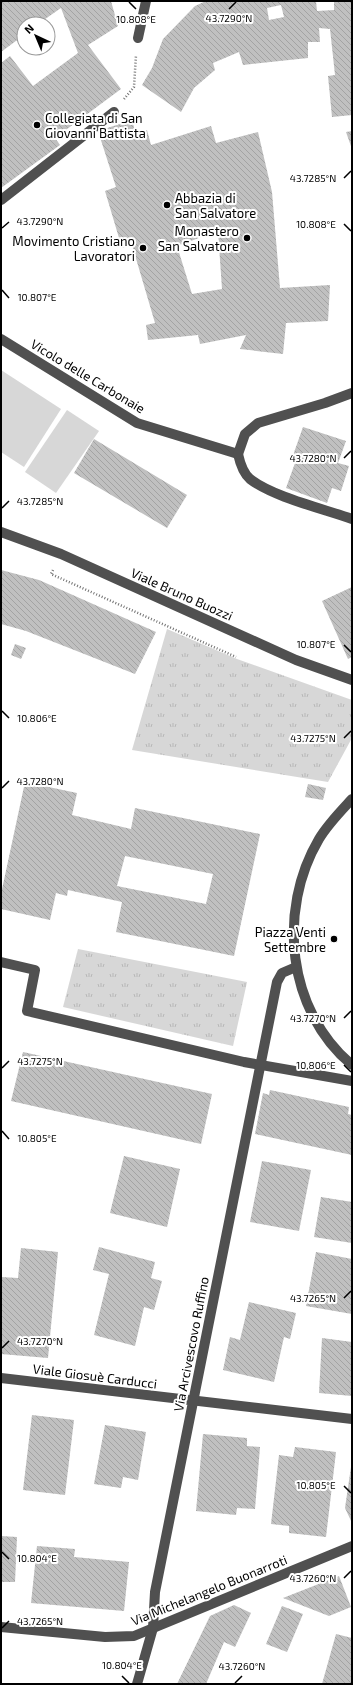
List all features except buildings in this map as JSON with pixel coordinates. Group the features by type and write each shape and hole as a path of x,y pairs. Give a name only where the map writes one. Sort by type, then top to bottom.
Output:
{"street":[{"path":"138,38 146,1"},
{"path":"1,200 114,112"},
{"name":"Vicolo delle Carbonaie","path":"1,339 137,423 238,454"},
{"path":"352,393 325,403 258,423 245,434 238,454 242,468 249,478 271,491 352,519"},
{"name":"Viale Bruno Buozzi","path":"1,532 61,554 296,660 352,680"},
{"path":"352,799 335,817 319,839 307,862 301,881 294,914 293,940 296,967 303,992 314,1017 329,1040 352,1065"},
{"path":"1,962 35,970 27,1010 259,1065 352,1081"},
{"path":"259,1065 277,982 282,973 296,967"},
{"name":"Via Arcivescovo Ruffino","path":"137,1684 153,1628 155,1592 259,1065"},
{"name":"Viale Giosuè Carducci","path":"1,1378 352,1419"},
{"name":"Via Michelangelo Buonarroti","path":"1,1627 105,1637 134,1636 352,1546"}],"path":[{"path":"114,112 134,86 138,38"},
{"path":"53,569 51,574 236,657"}],"green space":[{"path":"1,370 61,409 24,467 1,452"},
{"path":"67,410 99,431 56,493 25,472"},
{"path":"167,629 237,659 352,700 352,738 328,782 132,750"},
{"path":"78,949 247,982 233,1046 63,1007"}],"place":[{"name":"Collegiata di San Giovanni Battista","path":"37,125"},
{"name":"Abbazia di San Salvatore","path":"167,205"},
{"name":"Monastero San Salvatore","path":"247,238"},
{"name":"Movimento Cristiano Lavoratori","path":"143,248"},
{"name":"Piazza Venti Settembre","path":"334,939"}]}
